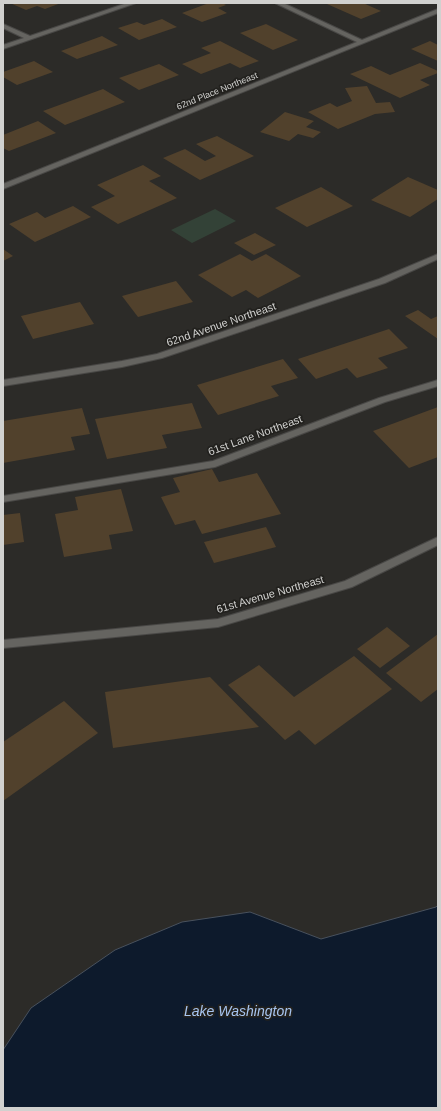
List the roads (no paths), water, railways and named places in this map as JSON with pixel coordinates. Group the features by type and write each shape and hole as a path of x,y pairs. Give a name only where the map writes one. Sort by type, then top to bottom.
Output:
{"street":[{"path":"3,47 133,3"},
{"path":"278,3 362,42"},
{"name":"62nd Place Northeast","path":"3,187 438,11"},
{"path":"3,26 28,38"},
{"name":"62nd Avenue Northeast","path":"3,383 122,364 159,356 382,281 438,256"},
{"name":"61st Lane Northeast","path":"3,499 215,464 382,400 438,383"},
{"name":"61st Avenue Northeast","path":"3,644 218,623 348,584 438,541"}],"water":[{"name":"Lake Washington","path":"438,905 438,1108 3,1108 3,1050 31,1008 115,950 182,922 250,912 321,939 436,907"}]}
